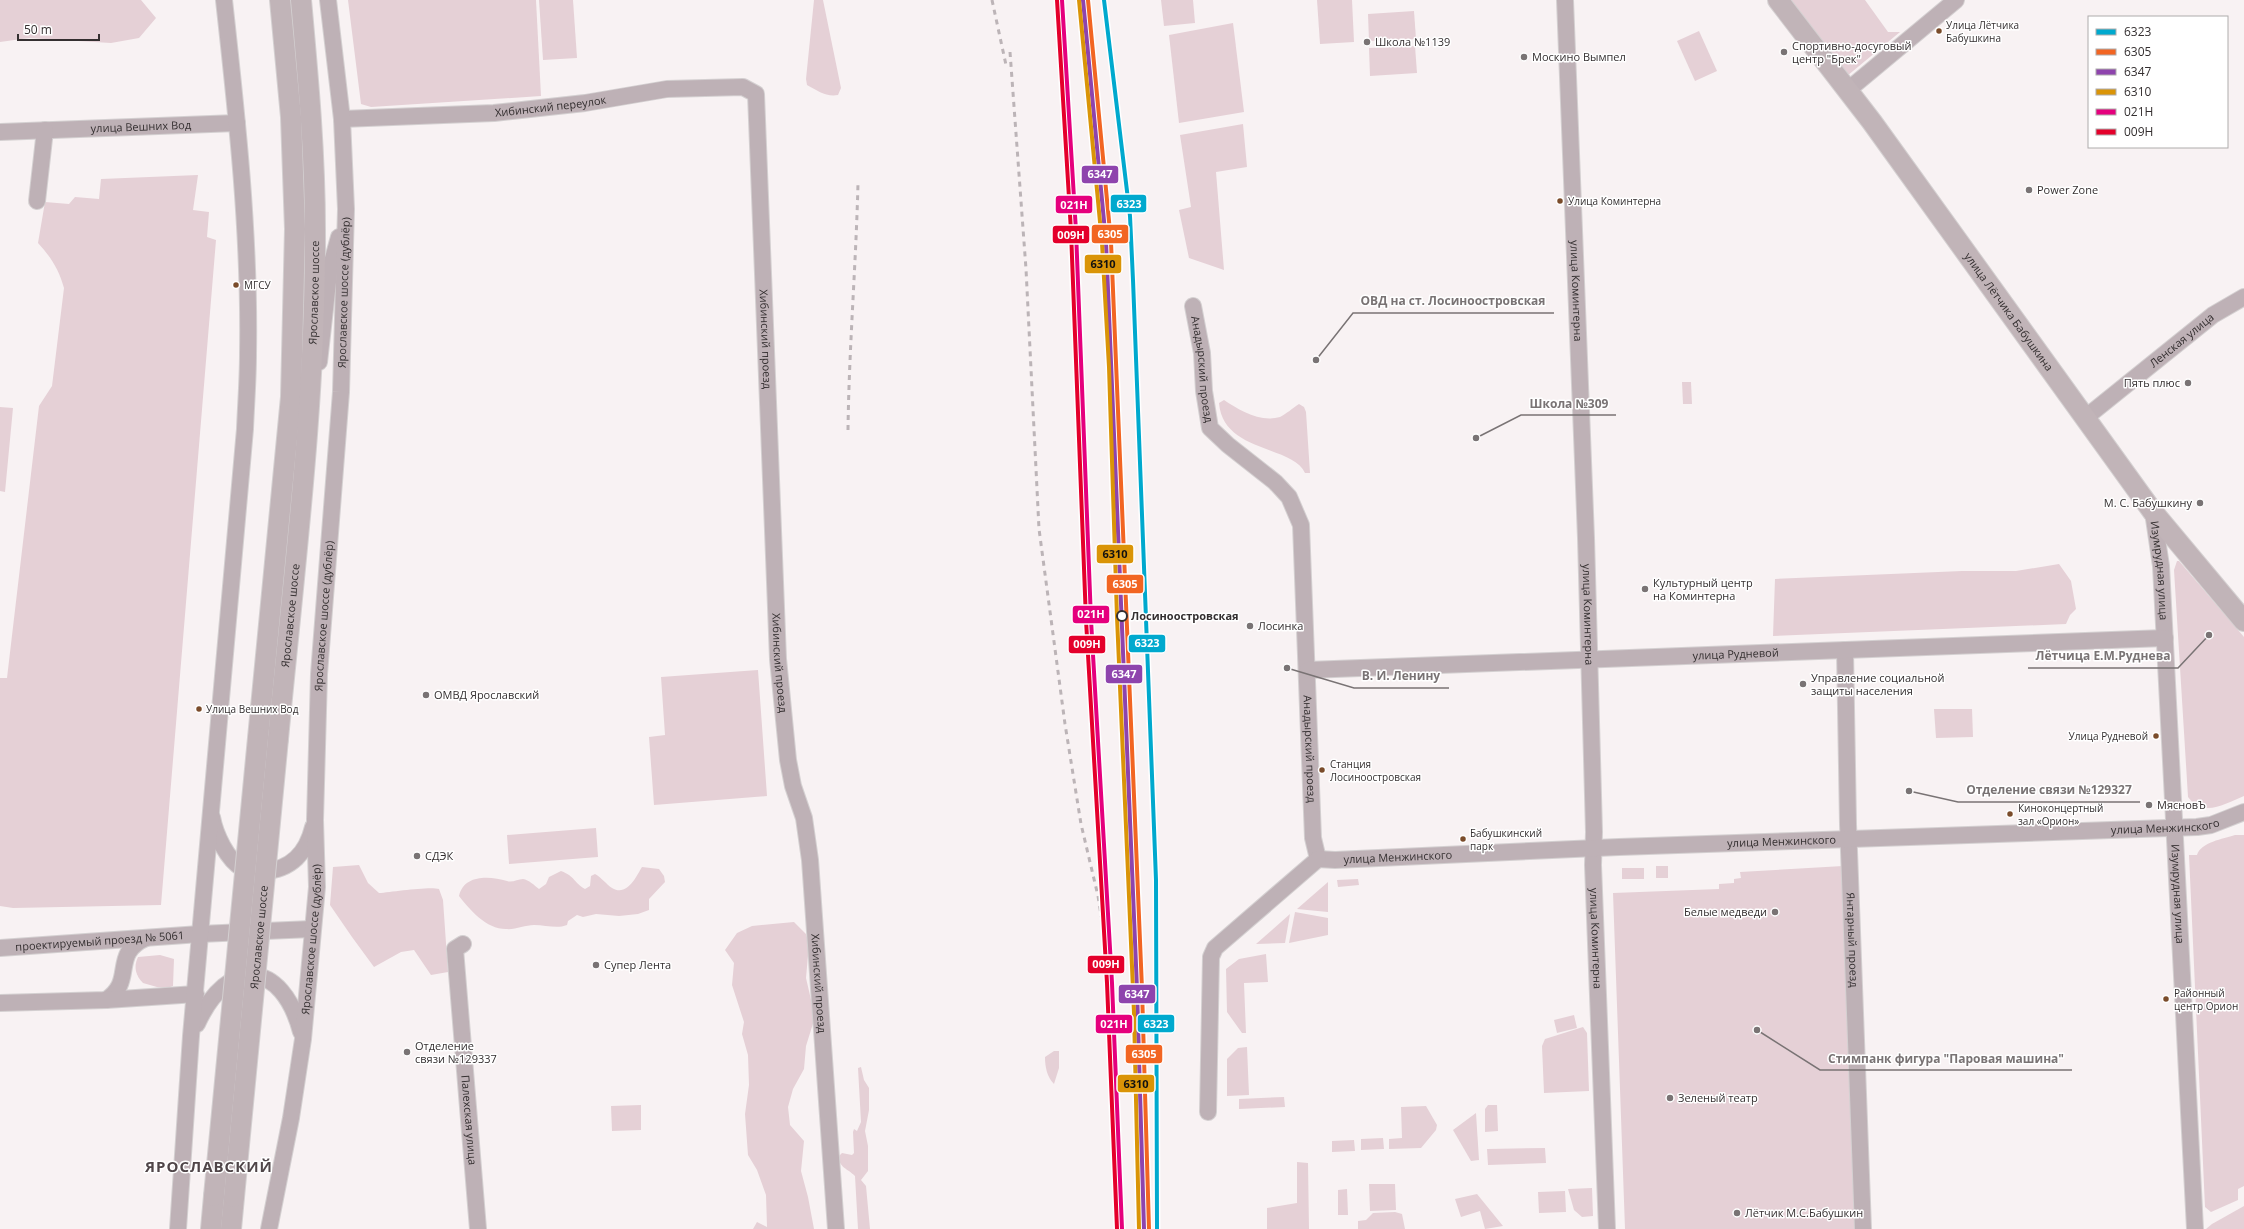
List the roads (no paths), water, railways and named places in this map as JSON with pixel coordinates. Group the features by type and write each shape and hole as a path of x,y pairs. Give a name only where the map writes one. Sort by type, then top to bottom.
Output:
{"main road":[{"name":"Ярославское шоссе","path":"230,1229 234,1197 268,738 291,397 295,229 291,117 280,0"},
{"name":"Ярославское шоссе","path":"211,1229 268,738 310,398 315,231 312,116 301,0"},
{"name":"улица Лётчика Бабушкина","path":"1778,0 1848,90 2153,512 2244,621"}],"street":[{"path":"178,1229 191,1036 196,994 210,808 245,429 248,353 247,285 237,123 224,0"},
{"name":"Ярославское шоссе (дублёр)","path":"269,1229 291,1118 303,1039 317,887 315,820 319,674 341,392 346,209 342,119 328,0"},
{"name":"улица Коминтерна","path":"1565,0 1586,538 1594,848 1593,865 1607,1229"},
{"path":"1848,90 1956,0"},
{"name":"Хибинский переулок","path":"342,119 494,112 585,103 667,89 743,87 756,94"},
{"name":"Хибинский проезд","path":"756,94 778,658 788,760 793,786 804,818 810,860 836,1229"},
{"name":"улица Вешних Вод","path":"0,132 237,123"},
{"path":"37,200 45,130"},
{"path":"310,398 322,348 329,273 346,209"},
{"name":"Ленская улица","path":"2085,418 2213,315 2244,297"},
{"name":"Анадырский проезд","path":"1193,306 1202,353 1208,422 1218,437 1274,482 1289,497 1301,525 1308,670 1313,838 1318,859"},
{"name":"Изумрудная улица","path":"2153,512 2161,566 2195,1229"},
{"name":"улица Рудневой","path":"1308,670 1589,661 2165,638"},
{"name":"Янтарный проезд","path":"1845,650 1848,840 1863,1229"},
{"path":"210,808 213,822 227,852 243,869 254,872 273,871 285,867 295,860 305,848 315,820"},
{"name":"улица Менжинского","path":"1318,859 1335,860 1433,857 1594,848 2174,828 2211,825 2244,812"},
{"path":"1208,1112 1211,957 1216,948 1318,859"},
{"name":"проектируемый проезд № 5061","path":"0,948 148,937 312,929"},
{"path":"106,1000 114,995 121,984 127,952 135,944 148,937"},
{"name":"Палехская улица","path":"463,944 455,949 478,1229"},
{"path":"191,1036 208,1001 230,980 243,975 256,975 274,985 286,996 296,1014 303,1039"},
{"path":"0,1003 106,1000 196,994"}],"railway":[{"path":"992,0 1006,65"},
{"path":"1010,52 1026,269 1039,529 1065,724 1081,824 1098,896 1112,983"},
{"path":"848,430 858,183"}],"place":[{"name":"Улица Лётчика Бабушкина","path":"1939,31"},
{"name":"Школа №1139","path":"1367,42"},
{"name":"Спортивно-досуговый центр \"Брек\"","path":"1784,52"},
{"name":"Москино Вымпел","path":"1524,57"},
{"name":"Power Zone","path":"2029,190"},
{"name":"Улица Коминтерна","path":"1560,201"},
{"name":"МГСУ","path":"236,285"},
{"name":"ОВД на ст. Лосиноостровская","path":"1316,360"},
{"name":"Пять плюс","path":"2188,383"},
{"name":"Школа №309","path":"1476,438"},
{"name":"М. С. Бабушкину","path":"2200,503"},
{"name":"Культурный центр на Коминтерна","path":"1645,589"},
{"name":"Лосиноостровская","path":"1122,616"},
{"name":"Лосинка","path":"1250,626"},
{"name":"Лётчица Е.М.Руднева","path":"2209,635"},
{"name":"В. И. Ленину","path":"1287,668"},
{"name":"Управление социальной защиты населения","path":"1803,684"},
{"name":"ОМВД Ярославский","path":"426,695"},
{"name":"Улица Вешних Вод","path":"199,709"},
{"name":"Улица Рудневой","path":"2156,736"},
{"name":"Станция Лосиноостровская","path":"1322,770"},
{"name":"Отделение связи №129327","path":"1909,791"},
{"name":"МясновЪ","path":"2149,805"},
{"name":"Киноконцертный зал «Орион»","path":"2010,814"},
{"name":"Бабушкинский парк","path":"1463,839"},
{"name":"СДЭК","path":"417,856"},
{"name":"Белые медведи","path":"1775,912"},
{"name":"Супер Лента","path":"596,965"},
{"name":"Районный центр Орион","path":"2166,999"},
{"name":"Стимпанк фигура \"Паровая машина\"","path":"1757,1030"},
{"name":"Отделение связи №129337","path":"407,1052"},
{"name":"Зеленый театр","path":"1670,1098"},
{"name":"Лётчик М.С.Бабушкин","path":"1737,1213"}],"district":[{"name":"ЯРОСЛАВСКИЙ","path":"209,1167"}]}
